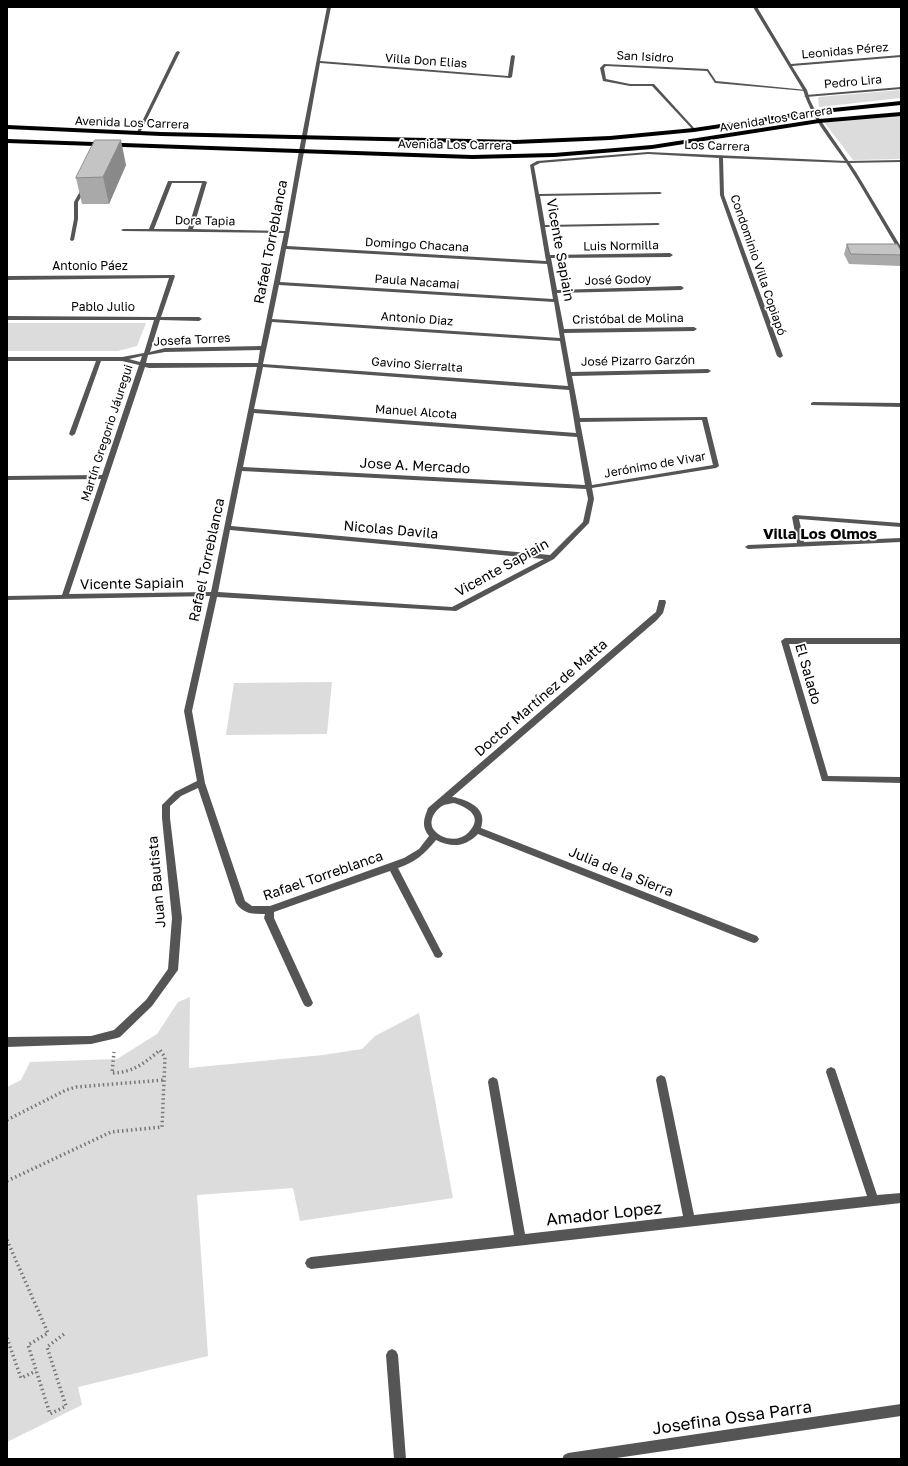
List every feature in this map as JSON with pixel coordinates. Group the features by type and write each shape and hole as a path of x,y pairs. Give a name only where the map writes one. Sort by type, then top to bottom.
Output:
{"main road":[{"name":"Avenida Los Carrera","path":"7,128 304,138 515,142 610,138 694,130 814,112 901,103"},
{"name":"Avenida Los Carrera","path":"7,141 472,157 577,154 677,144 819,121 901,114"}],"street":[{"name":"Rafael Torreblanca","path":"330,7 264,348 214,594 188,711 201,783 241,903 250,910 270,910 407,861 422,851 434,836"},
{"path":"755,7 805,90 806,96 819,121 847,162 901,251"},
{"path":"138,133 178,52"},
{"name":"Villa Don Elias","path":"320,62 510,77 513,56"},
{"name":"Leonidas Pérez","path":"790,65 901,56"},
{"name":"San Isidro","path":"694,130 653,84 630,85 604,80 602,68 606,65 708,70 715,82 805,90"},
{"name":"Pedro Lira","path":"806,96 901,88"},
{"path":"105,151 109,144"},
{"name":"Los Carrera","path":"532,164 539,162 648,154 847,162 901,161"},
{"name":"Condominio Villa Copiapó","path":"721,156 722,195 780,356"},
{"name":"Vicente Sapiain","path":"7,598 214,594 453,609 552,557 586,523 591,499 532,164"},
{"path":"152,230 170,182 205,182 190,230"},
{"path":"72,240 76,219 76,202 87,183"},
{"path":"538,195 660,193"},
{"path":"544,226 658,224"},
{"name":"Dora Tapia","path":"123,230 287,232"},
{"name":"Domingo Chacana","path":"284,247 549,260"},
{"name":"Luis Normilla","path":"549,260 670,255"},
{"name":"Antonio Páez","path":"7,277 172,276"},
{"name":"Martín Gregorio Jáuregui","path":"65,597 172,276"},
{"name":"Paula Nacamai","path":"277,283 557,301"},
{"name":"José Godoy","path":"555,292 681,288"},
{"name":"Pablo Julio","path":"7,318 199,319"},
{"name":"Antonio Diaz","path":"269,320 563,340"},
{"name":"Cristóbal de Molina","path":"562,331 694,329"},
{"name":"Josefa Torres","path":"7,358 122,359 165,350 264,348"},
{"path":"72,434 99,359"},
{"name":"Josefa Torres","path":"122,359 149,366 260,364"},
{"name":"Gavino Sierralta","path":"260,364 572,388"},
{"name":"José Pizarro Garzón","path":"569,374 708,371"},
{"path":"813,404 901,405"},
{"name":"Manuel Alcota","path":"251,411 580,435"},
{"name":"Jerónimo de Vivar","path":"577,420 705,418 716,466 589,487"},
{"name":"Jose A. Mercado","path":"239,469 589,487"},
{"path":"7,478 105,477"},
{"path":"801,544 795,517 901,525"},
{"name":"Nicolas Davila","path":"227,528 552,557"},
{"path":"748,547 901,540"},
{"name":"Doctor Martínez de Matta","path":"431,810 654,618 659,613 662,602"},
{"name":"El Salado","path":"901,641 785,641 825,779 901,780"},
{"name":"Juan Bautista","path":"117,1034 149,1003 173,970 177,918 166,818 166,804 178,794 201,783"},
{"path":"454,800 463,802 473,808 478,814 480,823 478,830 472,836 460,841 451,842 442,840 434,836 430,831 427,824 427,817 431,810 445,801 454,800"},
{"name":"Julia de la Sierra","path":"478,830 754,939"},
{"path":"392,866 438,954"},
{"path":"270,910 269,918 308,1003"},
{"path":"7,1042 91,1040 117,1034"},
{"path":"831,1072 874,1201"},
{"path":"661,1080 690,1222"},
{"path":"493,1082 520,1240"},
{"name":"Amador Lopez","path":"311,1263 901,1198"},
{"path":"392,1355 400,1459"},
{"name":"Josefina Ossa Parra","path":"568,1459 901,1410"}],"path":[{"path":"7,1182 111,1132 162,1127 165,1057 160,1050 138,1068 124,1074 112,1073 117,1034"},
{"path":"7,1120 66,1090 76,1087 164,1080"},
{"path":"7,1240 48,1333 28,1345 50,1414 66,1406 47,1347 64,1334"},
{"path":"7,1338 21,1378 36,1370"}],"shaded area":[{"path":"901,90 901,98 819,107 818,97"},
{"path":"901,115 901,159 853,160 824,122"},
{"path":"7,323 146,323 137,346 118,351 7,351"},
{"path":"332,682 327,734 226,735 234,683"},
{"path":"190,997 189,1068 323,1055 362,1049 375,1036 419,1013 453,1198 300,1221 293,1188 197,1195 208,1356 78,1387 82,1405 7,1442 7,1087 21,1080 30,1062 117,1059 157,1034 178,1002"}],"building":[{"path":"95,140 121,140 103,177 76,178"},
{"path":"847,244 897,244 901,251 901,255 851,254"}],"district":[{"name":"Villa Los Olmos","path":"820,534"}]}
